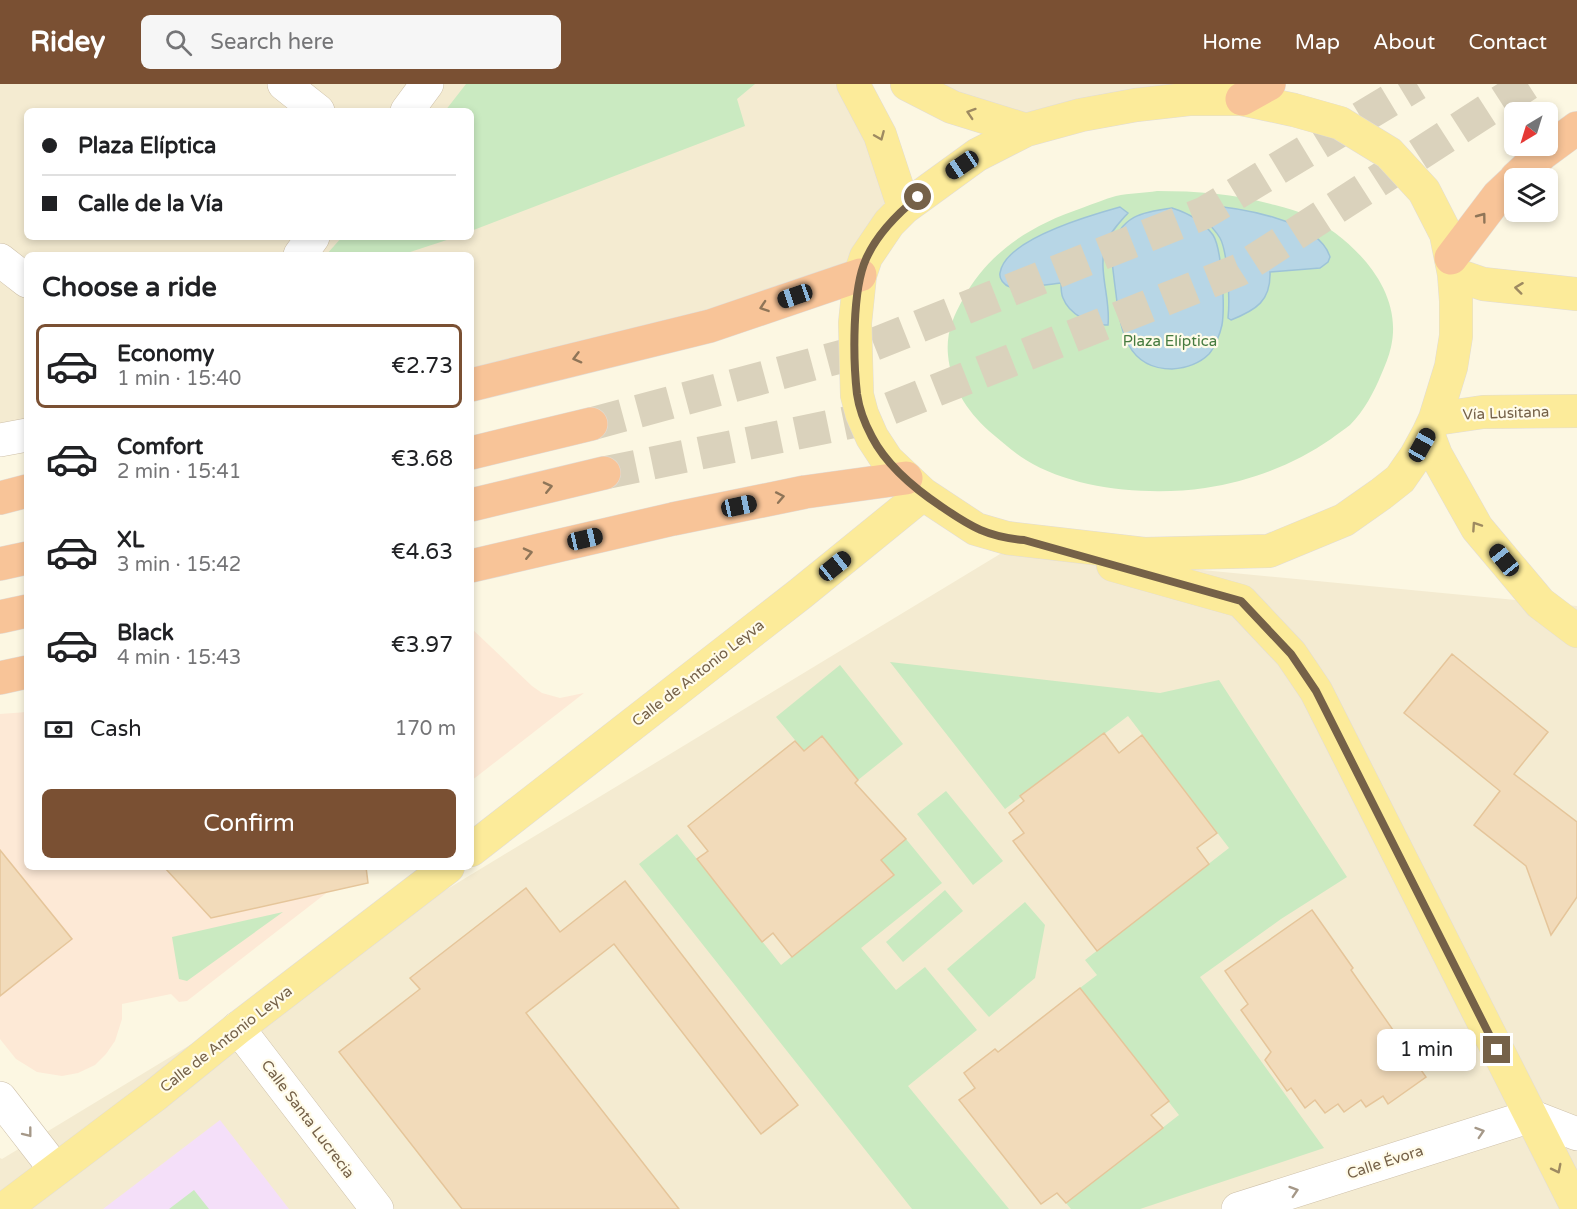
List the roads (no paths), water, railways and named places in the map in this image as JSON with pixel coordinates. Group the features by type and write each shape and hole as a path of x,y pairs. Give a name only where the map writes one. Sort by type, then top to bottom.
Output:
{"highway":[{"path":"1527,168 1543,153 1577,128"},
{"path":"1453,266 1498,196 1504,190"},
{"path":"474,384 710,326 860,274"},
{"path":"474,452 591,424"},
{"path":"474,504 604,474"},
{"path":"474,565 805,492 915,486"},
{"path":"0,498 24,492"},
{"path":"0,564 24,559"},
{"path":"0,617 24,612"},
{"path":"0,678 24,673"}],"main road":[{"path":"853,84 880,135 904,208"},
{"path":"907,84 952,107 1026,130"},
{"path":"1256,91 1294,110 1340,123 1389,153 1424,191 1446,234 1453,266 1456,336 1451,367 1431,427 1416,456 1400,478 1344,520 1269,551 1144,554 1007,538 976,529 915,486 887,460 872,437 857,395 855,324 860,274 876,241 904,208 977,155 1026,130 1081,115 1136,105 1256,91"},
{"path":"1453,266 1483,284 1577,294"},
{"name":"Vía Lusitana","path":"1431,427 1483,412 1577,411"},
{"path":"1431,427 1441,466 1477,528 1540,603 1577,632"},
{"name":"Calle de Antonio Leyva","path":"474,848 800,594 915,486"},
{"path":"1024,540 1241,601 1291,654 1316,691 1577,1207"},
{"name":"Calle de Antonio Leyva","path":"4,1209 444,870"}],"street":[{"path":"284,84 314,108"},
{"path":"409,108 428,84"},
{"path":"0,260 24,279"},
{"name":"Calle Santa Lucrecia","path":"238,1028 377,1209"},
{"path":"0,1098 55,1168"},
{"path":"1531,1116 1577,1134"},
{"name":"Calle Évora","path":"1238,1209 1531,1116"}],"water":[{"path":"1201,205 1254,212 1293,224 1310,233 1323,244 1330,257 1328,262 1320,268 1270,272 1270,282 1265,297 1255,308 1231,320 1228,318 1228,277 1223,245 1215,230 1194,210"},
{"path":"1120,207 1128,213 1110,235 1104,254 1103,274 1108,305 1108,325 1088,321 1075,314 1063,298 1061,283 1010,287 1001,280 1000,273 1005,261 1017,249 1033,239 1071,222"},
{"path":"1172,208 1194,218 1213,235 1221,265 1223,317 1221,329 1209,354 1192,365 1172,369 1157,367 1145,362 1129,345 1120,321 1111,249 1120,229 1134,218 1151,211"}],"tunnel":[{"path":"591,424 847,355 1204,213 1417,84"},
{"path":"604,473 861,420 1239,270 1528,84"}],"park label":[{"name":"Plaza Elíptica","path":"1170,341"}]}
